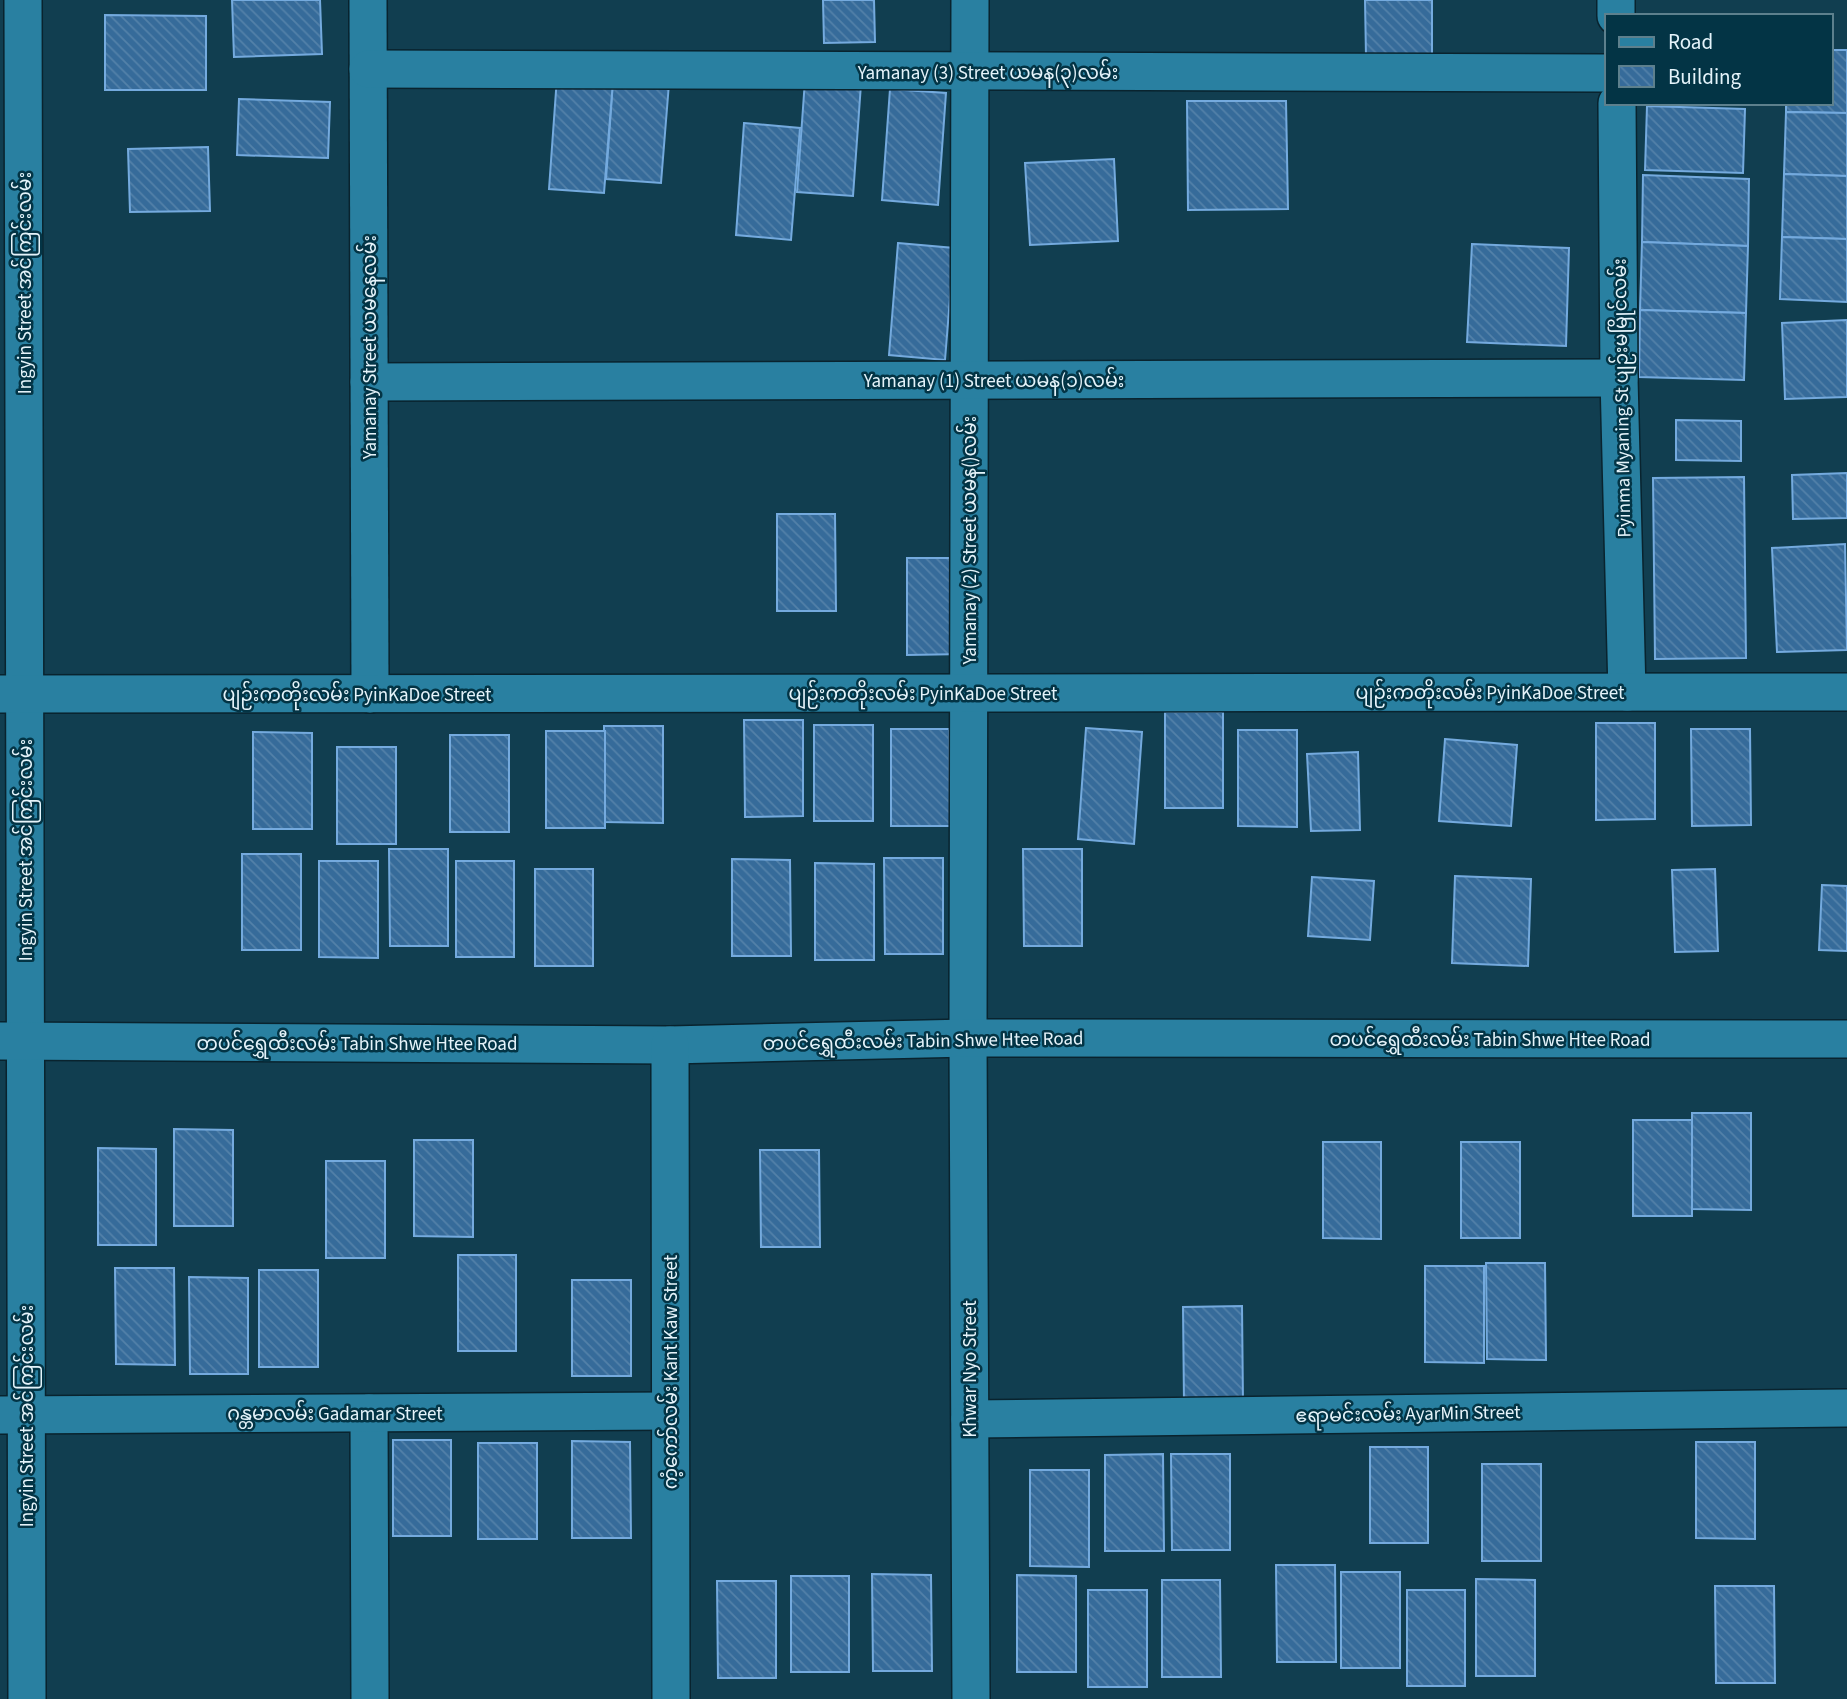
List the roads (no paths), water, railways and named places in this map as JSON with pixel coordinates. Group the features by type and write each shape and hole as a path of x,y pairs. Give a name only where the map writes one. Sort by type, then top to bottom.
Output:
{"street":[{"name":"Ingyin Street အင်ကြင်းလမ်း","path":"23,0 12,694 13,1415 27,1699"},
{"name":"Yamanay Street ယမနေလမ်း","path":"368,0 370,694"},
{"name":"Yamanay (2) Street ယမန()လမ်း","path":"968,1038 970,0"},
{"name":"Yamanay (3) Street ယမန(၃)လမ်း","path":"368,69 1605,73"},
{"name":"Pyinma Myaning St ပျဉ်းမမြိုင်လမ်း","path":"1617,105 1619,379 1627,692"},
{"name":"Yamanay (1) Street ယမန(၁)လမ်း","path":"369,382 1619,379"},
{"name":"ပျဉ်းကတိုးလမ်း PyinKaDoe Street","path":"12,694 1847,692"},
{"name":"တပင်ရွှေထီးလမ်း Tabin Shwe Htee Road","path":"13,1041 670,1045 968,1038 1847,1039"},
{"name":"Khwar Nyo Street","path":"968,1038 971,1699"},
{"name":"ကံ့ကော်လမ်း Kant Kaw Street","path":"670,1045 671,1699"},
{"name":"ဧရာမင်းလမ်း AyarMin Street","path":"970,1419 1847,1408"},
{"name":"ဂန္တမာလမ်း Gadamar Street","path":"13,1415 670,1412"},
{"path":"369,1413 370,1699"}]}
